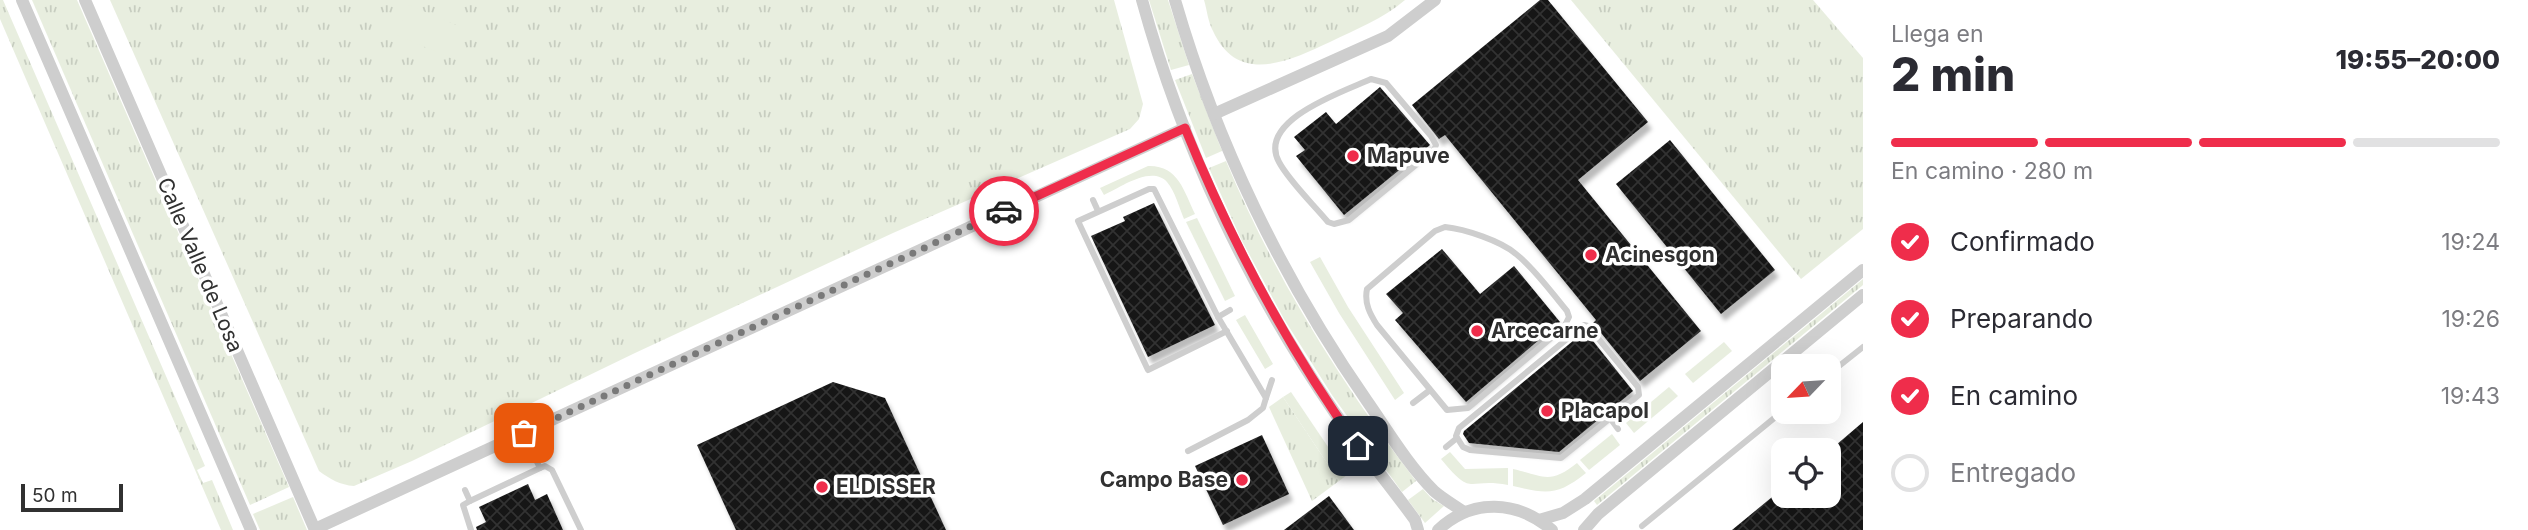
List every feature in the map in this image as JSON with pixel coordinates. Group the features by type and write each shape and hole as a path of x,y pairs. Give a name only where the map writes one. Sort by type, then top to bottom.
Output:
{"street":[{"path":"22,0 251,530"},
{"name":"Calle Valle de Losa","path":"85,0 315,530"},
{"path":"1142,0 1185,128 1234,239 1300,360 1343,425 1415,520 1418,530"},
{"path":"1175,0 1214,114 1263,225 1296,285 1347,372 1425,480 1438,494 1464,512"},
{"path":"1214,114 1388,36 1435,0"},
{"path":"315,530 1185,128"},
{"path":"1539,520 1563,513 1580,503 1863,270"},
{"path":"1584,530 1598,514 1863,295"},
{"path":"1438,530 1464,512 1486,506 1508,507 1539,520 1552,530"}],"lane":[{"path":"1371,79 1386,83 1436,145 1434,150 1349,220 1334,224 1328,222 1278,160 1276,146 1280,133 1299,113 1357,83 1371,79"},
{"path":"1227,331 1148,370 1078,221 1154,189 1218,317 1227,331 1266,398"},
{"path":"1093,200 1098,211"},
{"path":"1445,227 1457,228 1507,247 1518,255 1567,311 1569,317 1564,327 1468,408 1447,411 1430,390 1377,325 1365,298 1367,289 1435,231 1445,227"},
{"path":"1218,317 1230,310"},
{"path":"1584,325 1588,326 1638,387 1639,395 1610,418 1561,458 1556,459 1470,450 1463,447 1456,432 1584,325"},
{"path":"1841,364 1863,346"},
{"path":"1188,451 1248,420 1263,408 1272,380"},
{"path":"1413,403 1430,390"},
{"path":"1610,418 1618,429"},
{"path":"1642,526 1771,421"},
{"path":"1447,447 1457,438"},
{"path":"535,458 540,468"},
{"path":"471,530 463,505 545,466 552,470 581,530"},
{"path":"465,490 470,501"}],"green space":[{"path":"0,0 3,0 205,466 197,470 203,483 212,480 233,530 221,530 0,19"},
{"path":"32,0 77,0 289,487 250,505"},
{"path":"110,0 1114,0 1143,104 1139,119 1130,129 893,233 354,486 335,481 319,471"},
{"path":"1149,0 1168,0 1189,65 1171,70"},
{"path":"1204,0 1405,0 1378,18 1298,56 1266,64 1250,64 1236,59 1224,48 1211,27"},
{"path":"1571,0 1813,0 1863,58 1863,229 1801,279"},
{"path":"409,5 468,30 456,60 396,35"},
{"path":"1192,74 1222,151 1206,158 1175,80"},
{"path":"1226,161 1265,246 1310,327 1361,405 1416,481 1402,492 1332,395 1284,319 1241,239 1209,168"},
{"path":"1148,166 1166,170 1179,181 1195,214 1184,219 1172,190 1160,177 1144,177 1104,195 1100,188"},
{"path":"1197,218 1235,296 1225,301 1186,222"},
{"path":"1320,257 1348,307 1404,393 1395,400 1310,262"},
{"path":"1863,279 1863,285 1780,354 1772,354"},
{"path":"1245,315 1273,364 1265,369 1236,320"},
{"path":"1724,342 1732,351 1693,383 1685,374"},
{"path":"1771,355 1771,361 1597,505 1594,501"},
{"path":"1669,387 1678,396 1634,433 1626,423"},
{"path":"1291,392 1347,475 1339,481 1283,397"},
{"path":"1283,397 1339,481 1312,501 1269,407"},
{"path":"1612,434 1620,445 1589,470 1580,460"},
{"path":"1450,452 1465,469 1508,468 1508,485 1466,483 1441,459"},
{"path":"1577,463 1586,473 1559,489 1535,491 1513,486 1513,469 1546,477 1560,474"},
{"path":"1423,489 1432,499 1444,506 1425,523 1408,500"},
{"path":"293,497 307,530 260,530 253,514"}],"building":[{"name":"Acinesgon","path":"1540,0 1548,0 1648,122 1578,180 1701,331 1640,381 1593,323 1596,320 1445,135 1439,139 1412,105"},
{"path":"1380,87 1430,145 1344,215 1296,156 1305,150 1294,137 1326,112 1336,124"},
{"path":"1670,140 1775,270 1721,314 1616,184"},
{"path":"1154,203 1215,325 1148,357 1091,236 1125,221 1123,217"},
{"name":"Arcecarne","path":"1442,249 1480,294 1514,266 1560,322 1466,402 1395,320 1403,313 1386,294"},
{"name":"Placapol","path":"1585,331 1633,391 1559,452 1469,443 1464,431"},
{"name":"ELDISSER","path":"833,382 885,398 946,530 736,530 697,445"},
{"path":"1863,422 1863,530 1732,530 1771,498 1771,508 1841,508 1841,441"},
{"name":"Campo Base","path":"1262,435 1289,494 1223,525 1195,466"},
{"path":"528,484 535,500 547,494 563,530 477,530 476,527 486,522 479,507"},
{"path":"1329,496 1354,530 1284,530"}],"way so far":[{"path":"524,433 1004,211"}],"place":[{"name":"Mapuve","path":"1353,156"},
{"name":"Acinesgon","path":"1591,255"},
{"name":"Arcecarne","path":"1477,331"},
{"name":"Placapol","path":"1547,411"},
{"name":"Campo Base","path":"1242,480"},
{"name":"ELDISSER","path":"822,487"}],"route":[{"path":"1004,211 1185,128 1234,239 1262,294 1300,360 1358,446"}]}
